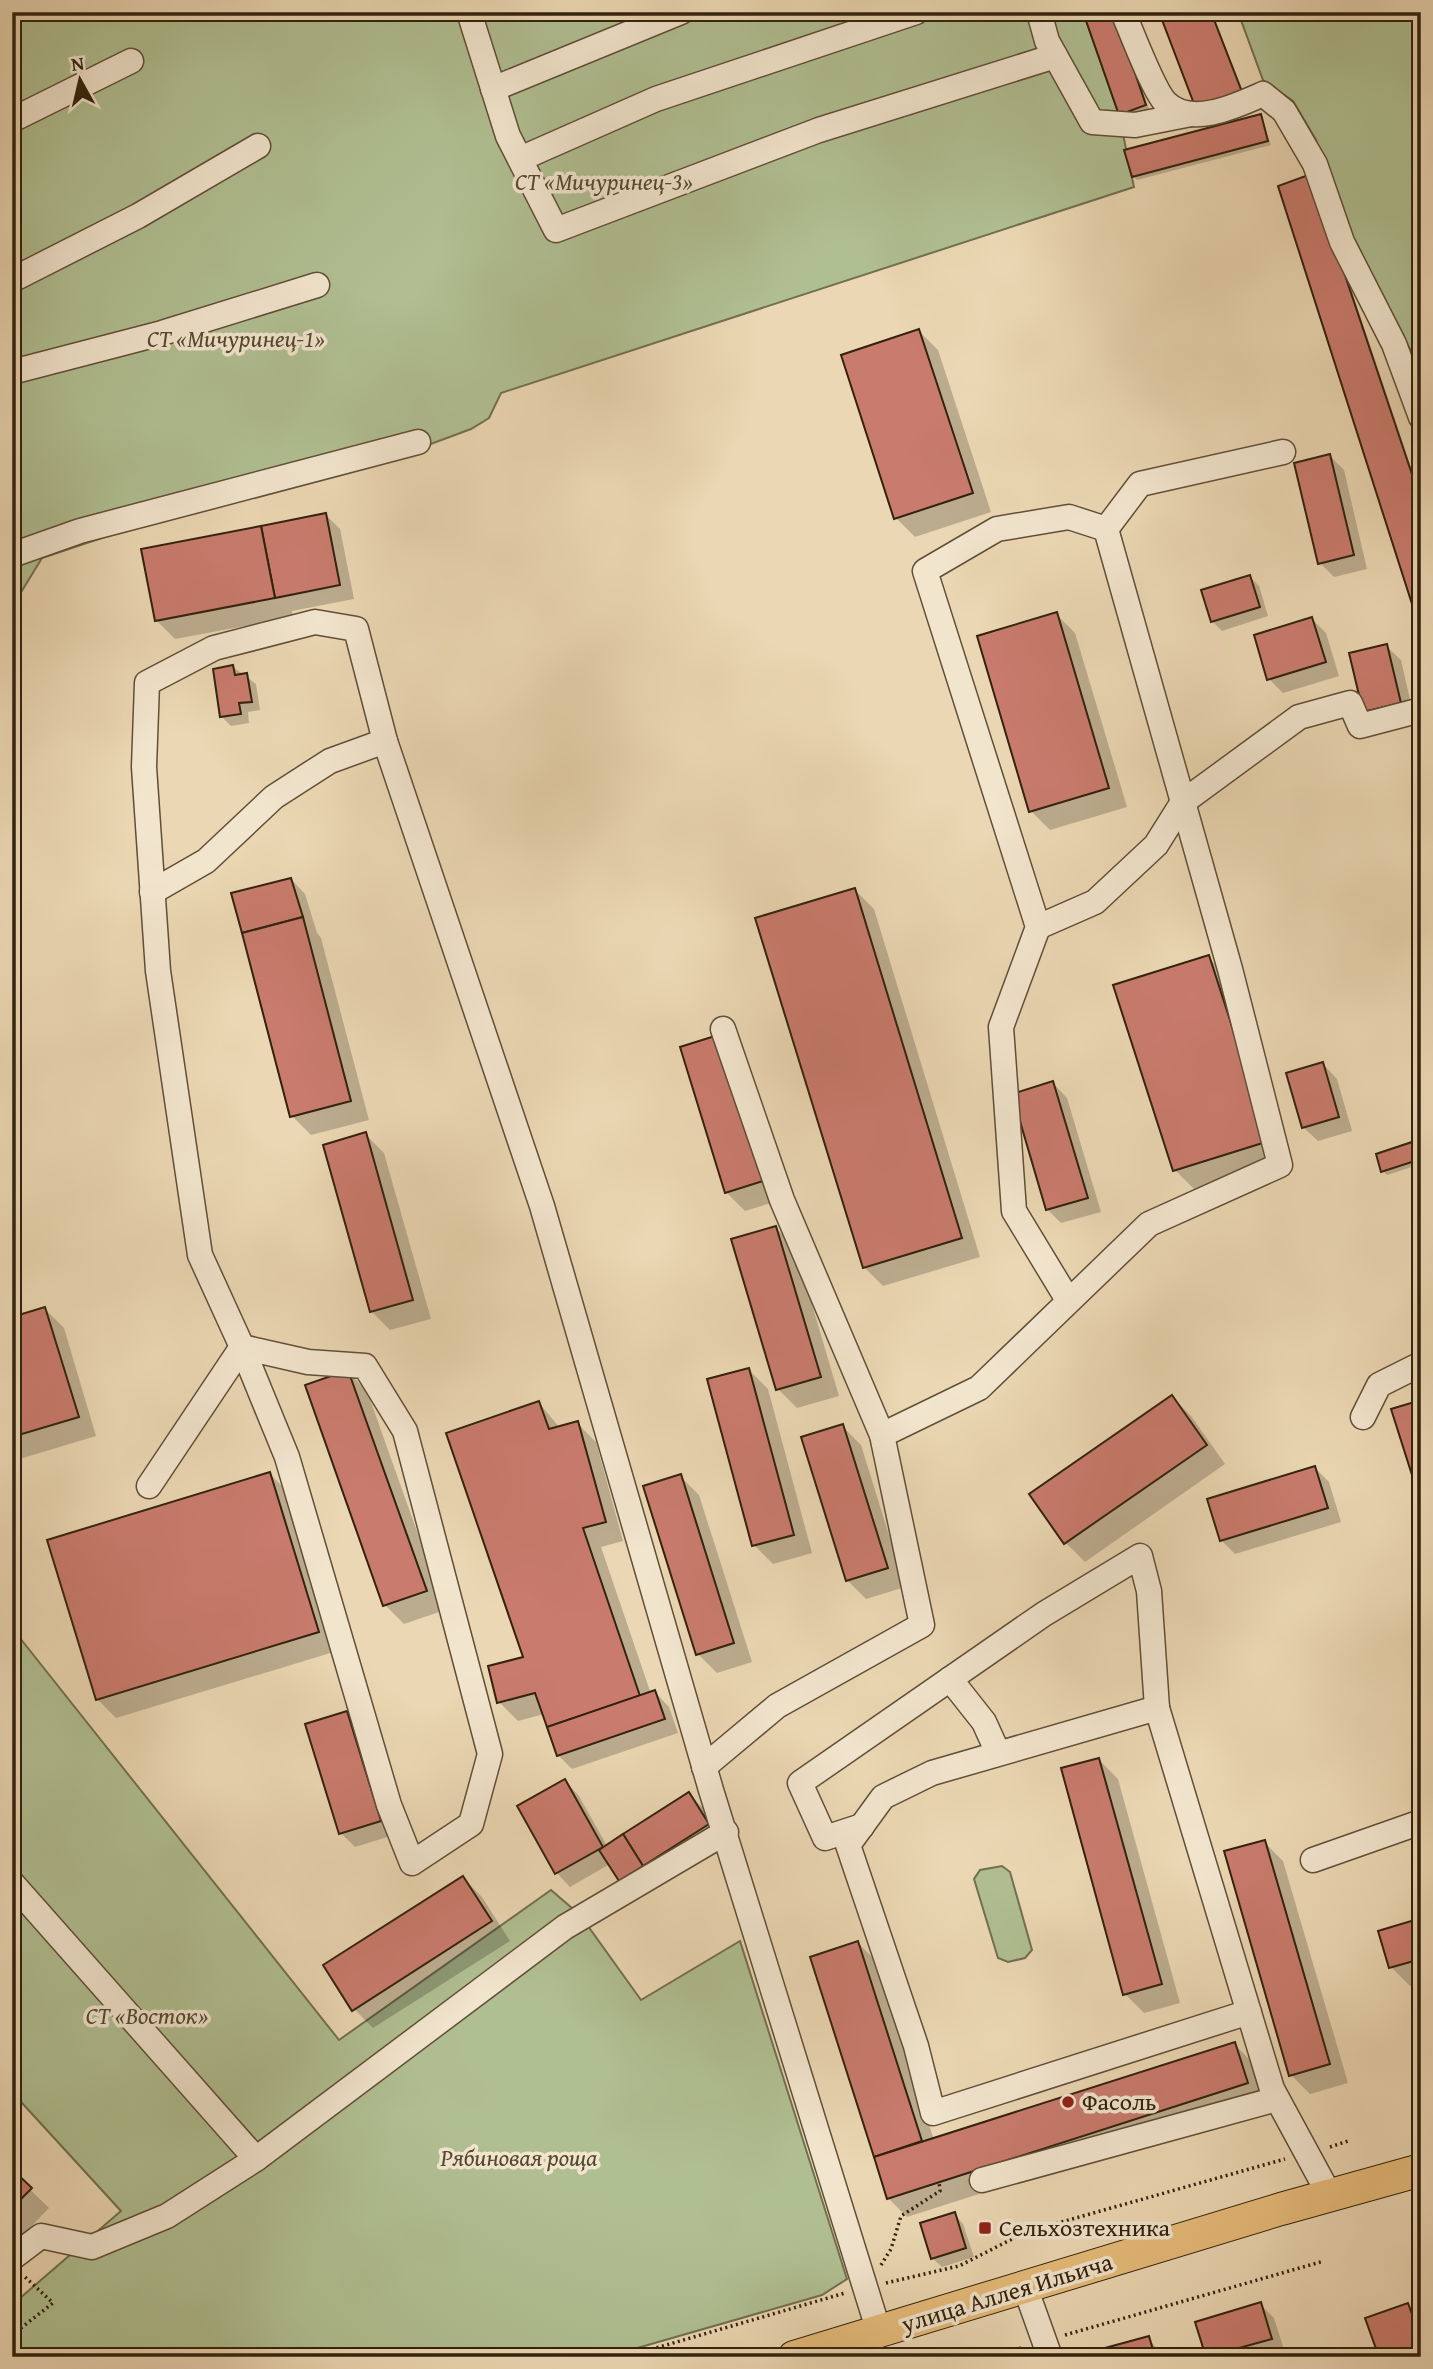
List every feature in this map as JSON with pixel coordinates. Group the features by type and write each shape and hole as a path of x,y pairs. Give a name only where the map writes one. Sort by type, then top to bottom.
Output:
{"main road":[{"name":"улица Аллея Ильича","path":"794,2357 1421,2170"}],"street":[{"path":"493,89 681,12"},
{"path":"520,159 656,99 916,12"},
{"path":"1039,12 1055,56 1092,122 1135,125 1228,109 1263,94 1284,111 1315,164 1342,242 1394,344 1421,416"},
{"path":"1124,12 1165,102 1191,114"},
{"path":"471,13 508,136 556,230 819,130 1055,56"},
{"path":"12,120 131,61"},
{"path":"12,280 138,216 258,146"},
{"path":"12,372 162,333 317,285"},
{"path":"12,555 80,531 418,442"},
{"path":"1106,529 1140,484 1283,452"},
{"path":"1068,1300 1014,1211 1001,1027 1038,927 925,571 997,528 1069,517 1106,529"},
{"path":"882,1435 979,1388 1149,1224 1280,1165 1230,969 1106,529"},
{"path":"242,1347 308,1362 365,1366 405,1430 490,1754 471,1824 412,1863 389,1805 287,1457 242,1347 200,1255 158,971 144,767 147,683 214,648 315,622 356,629 385,741 541,1206 708,1778 879,2332"},
{"path":"1038,927 1095,902 1156,845 1183,802 1299,717 1350,703 1360,726 1421,710"},
{"path":"152,892 206,861 274,797 330,761 385,741"},
{"path":"708,1778 777,1706 922,1625 882,1435 782,1200 723,1029"},
{"path":"149,1486 242,1347"},
{"path":"1363,1417 1379,1385 1421,1364"},
{"path":"862,1826 825,1838 800,1783 1044,1614 1140,1556 1149,1591 1157,1708 1278,2099 1330,2196"},
{"path":"950,1678 984,1721 998,1753"},
{"path":"1157,1708 932,1773 883,1797 848,1845 916,2046 933,2113 1249,2012"},
{"path":"1313,1860 1421,1822"},
{"path":"17,2266 41,2236 92,2247 167,2216 256,2159 565,1927 726,1832"},
{"path":"12,1883 256,2159"},
{"path":"982,2180 1278,2099"},
{"path":"1025,2287 1048,2349"}],"path":[{"path":"625,2357 867,2287 959,2266 1026,2232 1348,2141"},
{"path":"867,2287 891,2249 901,2216 940,2191 939,2182"},
{"path":"993,2357 1048,2349 1324,2261"},
{"path":"12,2334 53,2303 17,2266"}],"green space":[{"path":"12,12 1083,12 1119,115 1134,187 501,393 489,418 471,429 428,445 224,497 42,558 12,607"},
{"path":"1238,12 1421,12 1421,371 1341,214 1316,140 1293,101 1263,80"},
{"name":"Рябиновая роща","path":"12,1628 339,2040 551,1890 580,1915 641,2000 740,1941 847,2279 822,2295 606,2357 12,2357 12,2305 121,2211 12,2092"},
{"path":"1002,1866 1010,1872 1032,1950 1025,1958 1008,1962 998,1958 974,1879 980,1870"}],"building":[{"path":"1083,12 1114,12 1146,105 1119,115"},
{"path":"1159,12 1211,12 1242,92 1196,109"},
{"path":"1261,114 1268,141 1132,177 1124,150"},
{"path":"1311,174 1421,501 1421,600 1412,604 1278,186"},
{"path":"919,329 973,493 894,519 841,355"},
{"path":"1330,454 1354,555 1318,564 1294,463"},
{"path":"326,513 340,585 275,598 261,526"},
{"path":"261,526 275,598 155,621 141,549"},
{"path":"1250,575 1260,607 1211,622 1201,590"},
{"path":"1057,612 1109,788 1029,812 977,636"},
{"path":"1312,617 1326,662 1267,680 1254,635"},
{"path":"1387,644 1401,703 1363,712 1349,653"},
{"path":"233,665 235,675 247,673 252,702 239,703 241,714 220,717 213,669"},
{"path":"291,878 303,917 242,933 231,893"},
{"path":"855,888 962,1238 863,1268 755,918"},
{"path":"303,917 351,1101 290,1117 242,933"},
{"path":"1209,955 1269,1141 1173,1171 1113,985"},
{"path":"718,1035 763,1181 725,1193 680,1047"},
{"path":"1323,1062 1339,1117 1302,1128 1286,1073"},
{"path":"1053,1081 1088,1198 1046,1210 1012,1094"},
{"path":"366,1132 413,1300 370,1312 323,1145"},
{"path":"1421,1139 1421,1159 1381,1172 1376,1154"},
{"path":"776,1226 821,1377 776,1390 731,1239"},
{"path":"45,1307 79,1417 12,1437 12,1317"},
{"path":"749,1368 794,1535 752,1546 707,1379"},
{"path":"348,1370 427,1591 383,1606 305,1385"},
{"path":"1172,1395 1207,1445 1064,1544 1029,1494"},
{"path":"1421,1400 1421,1472 1412,1475 1391,1409"},
{"path":"539,1401 549,1429 578,1421 606,1522 583,1528 640,1696 547,1727 535,1693 497,1703 488,1666 523,1657 446,1433"},
{"path":"843,1424 888,1568 846,1581 801,1437"},
{"path":"1315,1466 1328,1508 1220,1541 1207,1499"},
{"path":"270,1472 319,1632 96,1700 47,1540"},
{"path":"681,1474 734,1643 696,1655 643,1486"},
{"path":"655,1690 665,1719 557,1756 547,1727"},
{"path":"347,1711 381,1821 339,1834 305,1724"},
{"path":"1099,1758 1162,1984 1123,1995 1061,1768"},
{"path":"565,1779 603,1847 555,1874 517,1806"},
{"path":"689,1792 709,1824 643,1866 623,1834"},
{"path":"623,1834 643,1866 619,1881 599,1850"},
{"path":"1265,1840 1330,2064 1289,2076 1224,1851"},
{"path":"463,1876 492,1921 352,2011 323,1965"},
{"path":"1421,1918 1421,1959 1389,1968 1378,1931"},
{"path":"858,1941 922,2141 874,2157 810,1957"},
{"path":"1235,2042 1248,2083 887,2199 874,2157"},
{"path":"12,2169 32,2188 12,2208"},
{"path":"955,2212 966,2248 931,2259 920,2223"},
{"path":"1261,2302 1272,2339 1206,2357 1195,2322"},
{"path":"1408,2303 1421,2339 1421,2357 1379,2357 1365,2318"},
{"path":"1149,2336 1155,2357 1108,2357 1105,2348"}],"place":[{"name":"Фасоль","path":"1068,2102"},
{"name":"Сельхозтехника","path":"985,2228"}],"park label":[{"name":"СТ «Мичуринец-3»","path":"604,182"},
{"name":"СТ «Мичуринец-1»","path":"236,339"},
{"name":"СТ «Восток»","path":"147,2016"}]}
